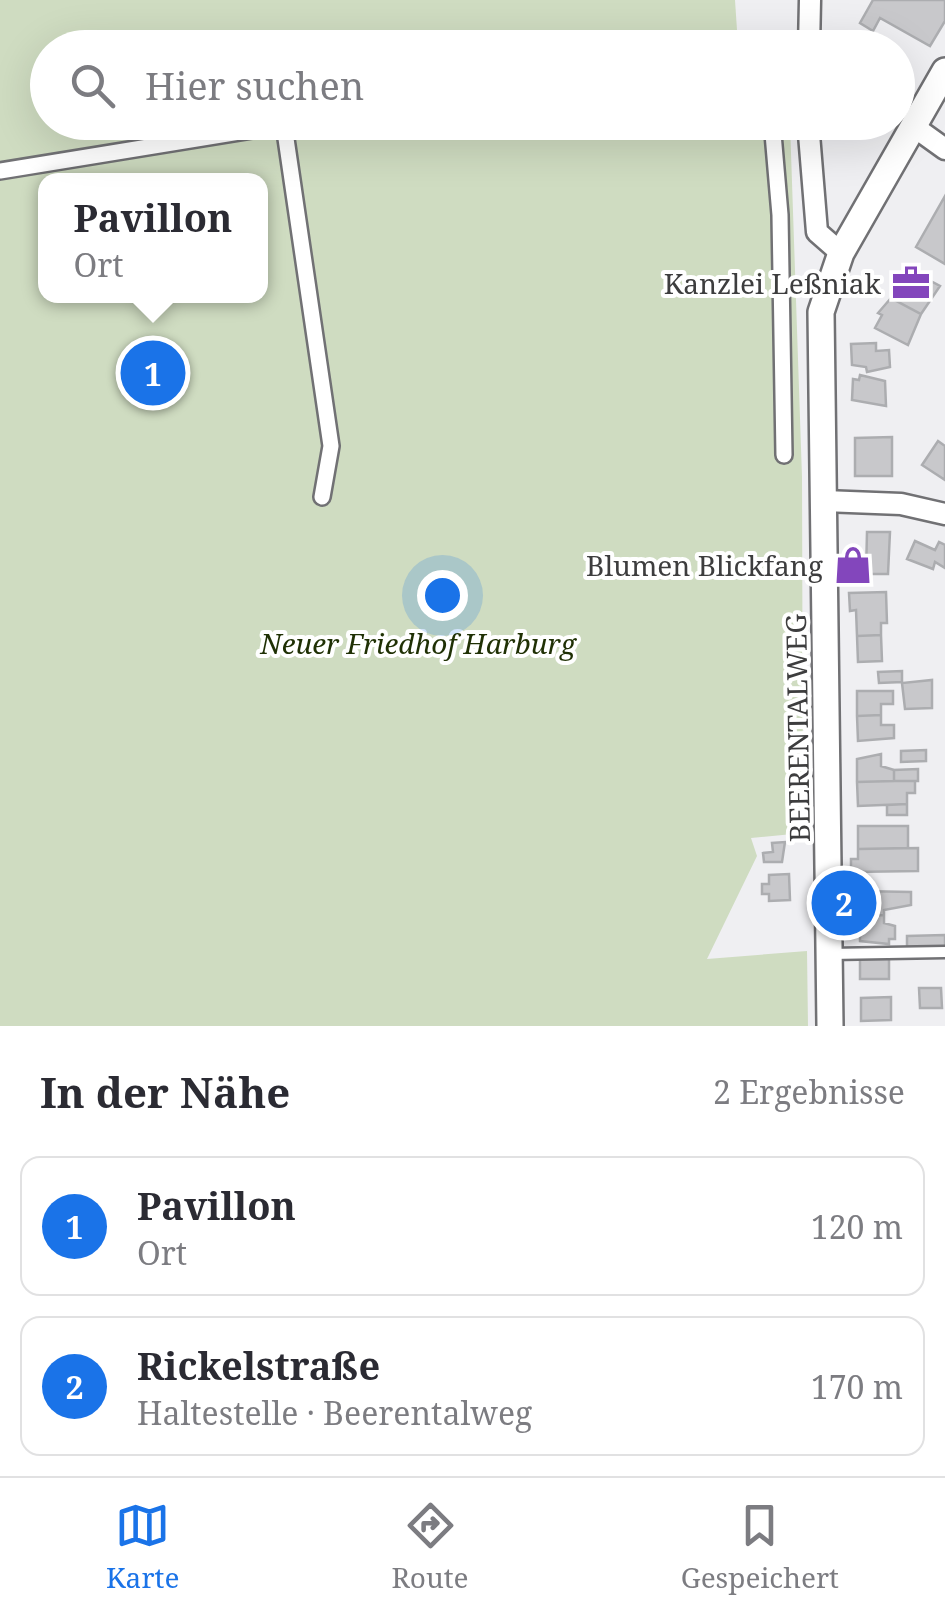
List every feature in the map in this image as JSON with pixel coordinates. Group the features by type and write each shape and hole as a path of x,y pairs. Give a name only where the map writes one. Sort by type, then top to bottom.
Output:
{"street":[{"path":"809,30 810,0"},
{"name":"BEERENTALWEG","path":"915,123 945,71"},
{"path":"915,127 945,148"},
{"path":"0,171 193,140"},
{"path":"294,140 330,446 322,498"},
{"path":"774,140 780,215 784,454"},
{"path":"809,140 816,232 841,253"},
{"name":"BEERENTALWEG","path":"830,1026 821,312 841,253 905,140"},
{"path":"824,501 900,504 945,514"}],"lane":[{"path":"829,954 945,952"}],"green space":[{"name":"Neuer Friedhof Harburg","path":"0,0 735,0 737,30 30,30 30,140 791,140 802,477 803,833 751,838 757,856 707,959 807,951 808,1026 0,1026"}],"building":[{"path":"873,0 945,0 945,21 930,46 915,38 915,30 901,30 880,18 874,30 860,23"},
{"path":"945,196 945,264 916,247"},
{"path":"906,268 940,286 921,314 891,298 897,277 901,279"},
{"path":"891,298 921,314 908,345 875,328 882,315 878,313"},
{"path":"876,343 876,351 889,350 890,367 867,372 866,367 852,365 851,344"},
{"path":"153,365 162,374 153,383 144,374"},
{"path":"860,375 885,381 886,406 852,400 853,379 859,380"},
{"path":"892,437 892,476 855,476 855,438"},
{"path":"938,441 945,446 945,480 922,465"},
{"path":"867,532 890,532 888,574 866,574"},
{"path":"915,541 935,550 939,542 945,545 945,568 935,562 933,569 907,559"},
{"path":"886,592 887,623 881,623 881,635 857,636 856,610 850,611 849,593"},
{"path":"881,635 882,661 858,662 857,636"},
{"path":"902,671 902,682 879,683 878,672"},
{"path":"932,680 932,708 905,709 902,683"},
{"path":"857,691 893,691 893,704 881,704 881,715 857,716"},
{"path":"881,715 881,725 894,725 894,738 858,741 857,716"},
{"path":"926,750 926,761 901,762 901,751"},
{"path":"881,754 881,766 894,770 894,781 857,782 857,759"},
{"path":"918,769 918,781 894,781 894,770"},
{"path":"915,781 915,793 907,793 907,804 858,806 857,782"},
{"path":"907,804 907,815 887,815 887,805"},
{"path":"858,826 908,826 908,848 858,849"},
{"path":"785,842 782,862 764,862 763,853 773,852 772,843"},
{"path":"918,848 918,871 851,872 851,859 858,859 858,849"},
{"path":"789,874 790,900 769,901 769,894 762,894 762,884 769,884 769,875"},
{"path":"860,891 911,892 911,905 884,910 884,915 860,916"},
{"path":"884,915 884,923 895,926 895,939 889,939 889,944 860,941 860,916"},
{"path":"945,935 945,948 907,948 907,936"},
{"path":"889,957 889,979 860,979 860,958"},
{"path":"919,988 941,988 942,1008 920,1008"},
{"path":"891,997 891,1020 861,1021 861,998"}],"place":[{"name":"Kanzlei Leßniak","path":"911,283"},
{"name":"Pavillon","path":"153,373"},
{"name":"Blumen Blickfang","path":"853,565"},
{"name":"Rickelstraße","path":"844,903"}]}
